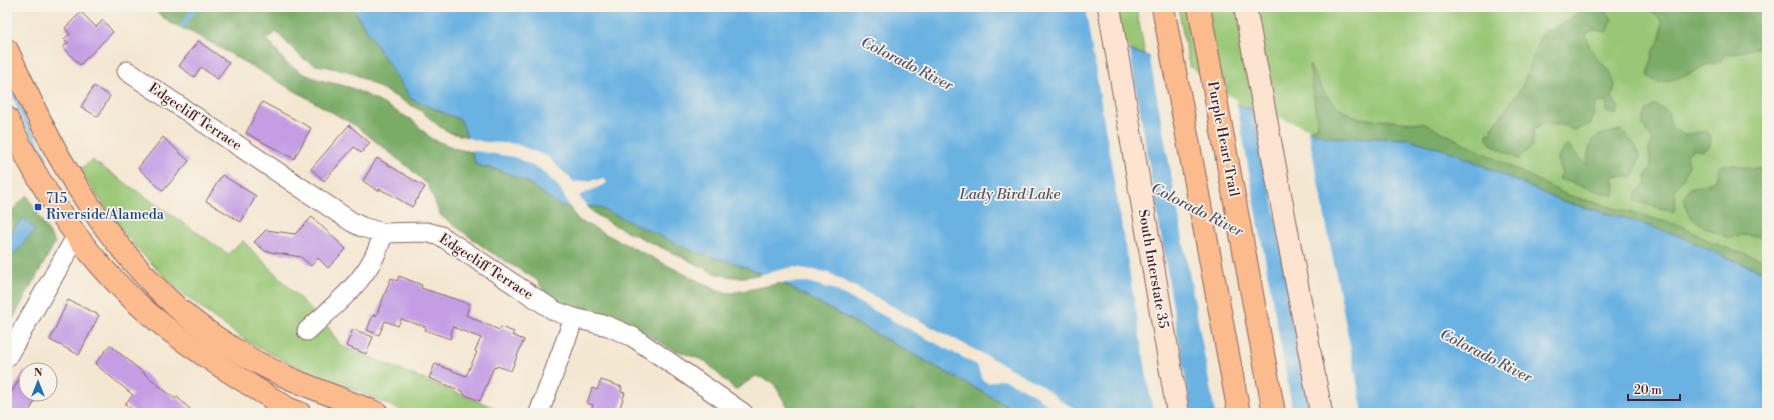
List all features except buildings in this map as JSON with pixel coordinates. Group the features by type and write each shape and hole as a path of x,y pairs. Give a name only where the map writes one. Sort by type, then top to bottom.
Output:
{"main road":[{"name":"South Interstate 35","path":"1109,7 1178,413"},
{"path":"1164,7 1239,413"},
{"name":"Purple Heart Trail","path":"1199,7 1274,413"},
{"path":"1245,7 1321,413"},
{"path":"7,50 46,133 93,211 153,284 180,311 219,340 251,359 288,377 377,413"},
{"path":"7,118 40,179 76,237 125,290 164,326 223,369 292,412"}],"street":[{"name":"Edgecliff Terrace","path":"127,71 352,222 362,227 383,233 426,232 441,236 546,306 574,318 608,326 633,337 743,413"},
{"path":"307,331 363,276 377,255 383,233"},
{"path":"7,357 76,237"},
{"path":"539,413 574,318"}],"green space":[{"path":"151,7 352,7 411,99 461,120 467,137 451,133 440,127 420,110 348,71 316,65 302,58 276,32 267,39 286,63 304,74 320,80 349,87 365,94 412,120 432,139 457,149 471,152 476,165 520,179 531,185 551,200 569,206 580,221 718,291 731,293 782,283 1021,413 917,413 913,408 907,413 791,413 773,382 756,376 735,390 705,361 672,349 633,327 593,312 568,307 556,301 545,293 537,280 489,251 440,215 428,185 408,167 356,126 199,36 169,22"},
{"path":"1090,7 1136,7 1145,55 1129,50"},
{"path":"1178,7 1767,7 1767,273 1727,258 1321,135 1239,105 1190,70"},
{"path":"1583,7 1595,7 1606,10 1612,20 1608,32 1594,30 1586,34 1590,49 1609,71 1615,85 1612,98 1619,108 1616,115 1606,112 1607,102 1596,103 1591,124 1574,130 1563,125 1542,124 1534,129 1532,146 1518,159 1491,144 1486,138 1488,133 1491,134 1493,131 1492,128 1522,87 1543,31 1547,31 1565,23 1577,14"},
{"path":"1645,7 1767,7 1767,56 1762,47 1724,55 1720,62 1706,65 1683,77 1657,83 1648,76 1652,54 1661,37 1662,20"},
{"path":"1309,65 1325,94 1341,110 1359,118 1426,124 1567,195 1685,227 1714,243 1767,261 1767,273 1631,220 1561,201 1452,152 1408,139 1328,137 1312,132 1311,129 1318,127"},
{"path":"1655,105 1668,112 1671,127 1684,135 1706,131 1711,136 1710,146 1702,151 1694,149 1687,154 1689,165 1683,179 1675,189 1674,212 1635,201 1638,191 1647,184 1646,175 1651,168 1649,149 1653,141 1642,123 1646,111"},
{"path":"1622,130 1635,145 1640,158 1633,177 1613,176 1615,187 1614,196 1559,179 1562,172 1558,164 1558,158 1567,145 1587,165 1589,147 1595,138"},
{"path":"92,160 228,254 243,241 328,327 341,346 507,413 408,413 285,361 248,342 210,315 174,286 138,250 117,224 79,170"},
{"path":"1720,165 1734,165 1752,169 1767,166 1767,242 1757,236 1743,235 1729,238 1706,228 1692,218 1687,211 1684,198 1689,188 1705,185 1716,179"},
{"path":"27,195 55,243 7,329 7,215"},
{"path":"587,206 598,207 762,274 738,277 715,273 612,224 595,214"}],"water":[{"name":"Lady Bird Lake","path":"352,7 1090,7 1129,50 1190,70 1239,105 1328,137 1408,139 1452,152 1561,201 1631,220 1682,237 1727,258 1767,273 1767,413 1021,413 777,280 737,264 692,251 598,207 560,206 527,182 500,170 476,165 461,120 411,99"},
{"path":"23,218 35,230 7,263 7,238"}],"pier":[{"path":"1085,7 1093,7 1129,47 1191,413 1153,413"},
{"path":"1149,54 1191,68 1236,100 1293,413 1215,413"},
{"path":"1256,109 1310,129 1308,130 1363,413 1313,413"},
{"path":"464,137 484,142 516,144 548,157 574,182 605,179 607,183 579,196 588,208 570,208 560,188 540,169 514,157 469,150"},
{"path":"793,267 827,272 1038,383 1063,402 1083,413 1058,413 1032,393 1003,379 988,383 982,380 977,365 835,290 808,282 778,283 759,275"}],"waterway":[{"path":"183,26 193,10 202,7"},
{"path":"7,78 25,120 45,158"}],"place":[{"name":"715 Riverside/Alameda","path":"38,207"}],"water label":[{"name":"Colorado River","path":"907,64"},
{"name":"Colorado River","path":"1197,210"},
{"name":"Colorado River","path":"1486,356"}]}
